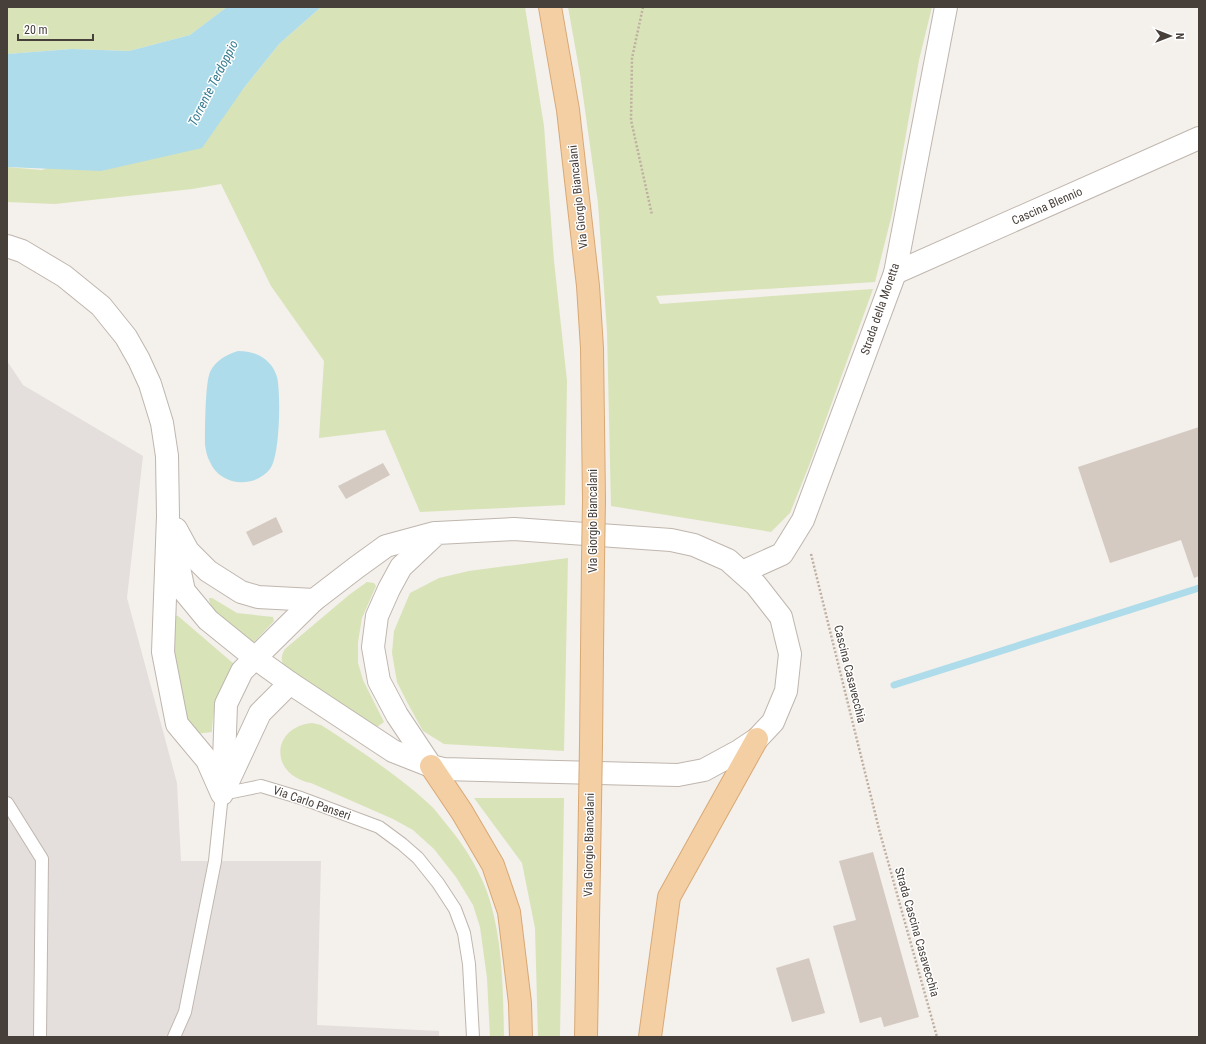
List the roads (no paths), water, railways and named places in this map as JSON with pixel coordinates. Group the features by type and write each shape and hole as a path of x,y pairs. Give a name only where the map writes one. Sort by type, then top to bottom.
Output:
{"main road":[{"name":"Via Giorgio Biancalani","path":"550,7 568,110 580,212 592,348 594,561 586,1037"},
{"path":"650,1037 669,897 757,739"},
{"path":"431,766 462,812 493,865 509,912 520,1003 521,1037"}],"street":[{"name":"Strada della Moretta","path":"742,572 782,554 803,520 895,274 946,7"},
{"name":"Cascina Blennio","path":"895,274 1199,138"},
{"path":"7,246 22,251 64,276 101,306 126,337 150,384 162,423 167,456 168,516 163,652 177,724 207,760 222,794"},
{"path":"168,516 188,551 208,570 241,592 258,597 314,600"},
{"path":"168,516 184,591 208,620 255,658 290,683 393,751 431,766 443,769 678,775 704,770 739,751 757,739 773,722 786,691 790,654 781,617 756,584 728,560 694,545 671,540 514,529 437,533 386,546 314,600 255,658 242,671 226,704 222,794"},
{"path":"431,766 397,715 379,681 373,647 377,616 401,567 437,533"},
{"path":"222,794 260,714 290,683"}],"lane":[{"name":"Via Carlo Panseri","path":"222,794 261,786 301,798 379,827 418,858 438,883 455,909 464,933 469,964 473,1037"},
{"path":"174,1037 185,1012 215,861 222,794"},
{"path":"7,803 42,859 40,1037"}],"water":[{"name":"Torrente Terdoppio","path":"227,7 321,7 279,44 243,89 202,148 101,171 7,167 7,54 72,49 129,51 190,35"},
{"path":"238,351 255,354 263,358 271,365 277,377 279,396 278,439 273,462 270,469 263,475 255,480 247,482 229,480 221,476 209,460 205,445 206,397 210,372 215,364 222,358"}],"waterway":[{"path":"894,685 1199,588"}]}
